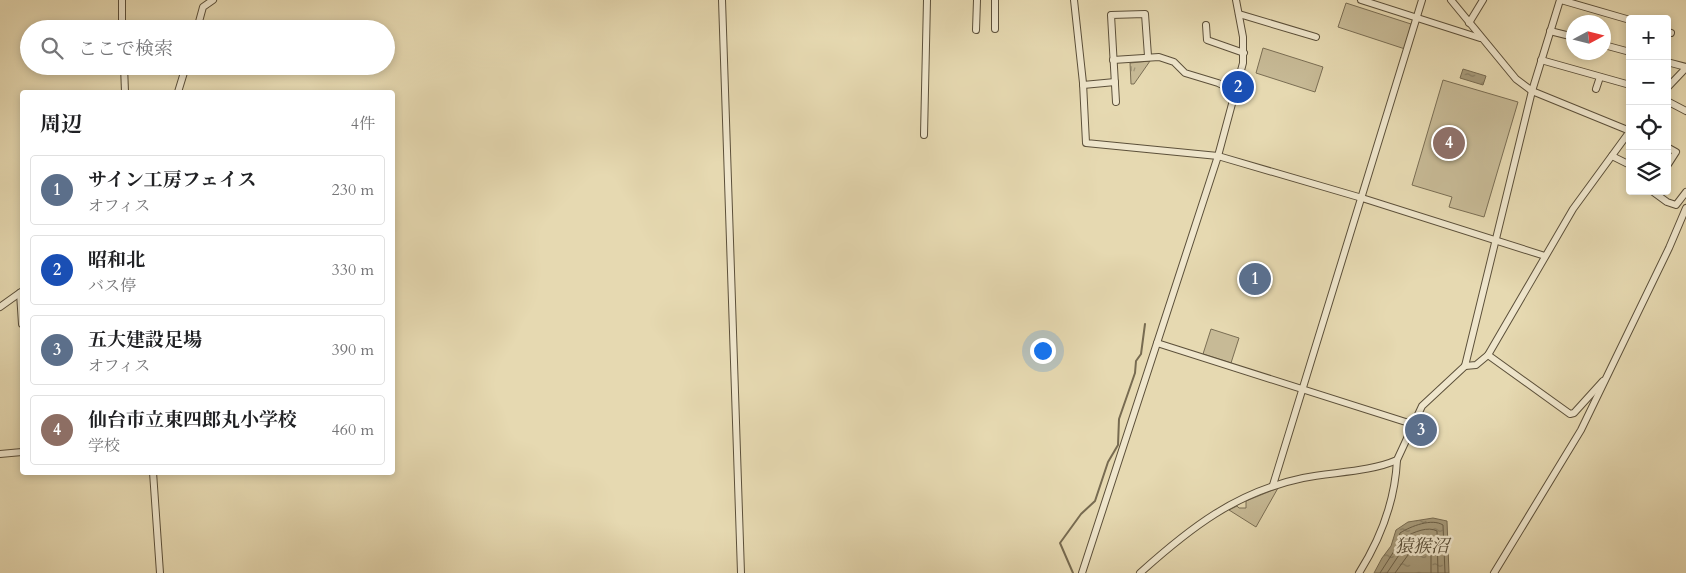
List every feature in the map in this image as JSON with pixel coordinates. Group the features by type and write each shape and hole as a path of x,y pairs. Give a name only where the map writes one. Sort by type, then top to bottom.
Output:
{"street":[{"path":"122,0 122,20"},
{"path":"199,20 203,7 212,0"},
{"path":"722,0 741,573"},
{"path":"924,135 927,0"},
{"path":"976,30 977,0"},
{"path":"995,0 995,29"},
{"path":"1074,0 1083,85 1086,143 1218,156 1362,198 1545,256"},
{"path":"1082,573 1158,343 1237,92 1244,53 1236,0"},
{"path":"1362,0 1481,38"},
{"path":"1273,485 1422,0"},
{"path":"1451,0 1516,79 1532,91 1630,131 1572,209 1488,356 1476,365 1465,366"},
{"path":"1469,23 1483,0"},
{"path":"1359,573 1379,538 1392,493 1397,460 1412,424 1422,406 1465,366 1532,91 1560,0 1626,19"},
{"path":"1116,102 1111,15 1145,14 1148,56"},
{"path":"1239,14 1316,37"},
{"path":"1206,25 1207,40 1244,53"},
{"path":"1550,31 1566,35"},
{"path":"1611,47 1626,51"},
{"path":"1114,60 1148,56 1159,57 1174,62 1186,73 1218,83 1237,92"},
{"path":"1542,60 1626,84"},
{"path":"1671,63 1686,67 1671,84"},
{"path":"124,75 125,90"},
{"path":"179,90 183,75"},
{"path":"1596,89 1600,78"},
{"path":"1083,85 1115,82"},
{"path":"1671,103 1686,111"},
{"path":"1671,149 1676,152 1671,160"},
{"path":"1612,156 1626,163"},
{"path":"1657,195 1666,202 1676,205 1686,192"},
{"path":"1494,573 1581,430 1669,248 1686,208"},
{"path":"0,307 20,293"},
{"path":"1158,343 1412,424"},
{"path":"1488,356 1570,414 1574,413 1601,382 1606,380"},
{"path":"0,454 20,452"},
{"path":"1140,573 1179,540 1220,510 1241,498 1273,485 1378,466 1397,460"},
{"path":"153,475 160,573"}],"green space":[{"path":"1346,3 1411,24 1405,49 1338,27"},
{"path":"1263,48 1323,67 1315,92 1256,73"},
{"path":"1150,61 1134,84 1131,84 1130,63"},
{"path":"1443,80 1518,102 1484,217 1449,207 1452,197 1412,185"},
{"path":"1211,329 1239,338 1231,363 1203,354"},
{"path":"1278,488 1256,527 1229,510 1237,506 1239,508 1246,508 1246,501"}],"water":[{"path":"1463,69 1486,76 1483,85 1460,78"},
{"name":"猿猴沼","path":"1433,518 1447,521 1449,573 1374,573 1391,546 1396,530 1408,522"}],"waterway":[{"path":"1073,573 1060,543 1081,514 1095,501 1108,462 1118,445 1119,419 1135,373 1136,361 1141,354 1145,324"}],"place":[{"name":"昭和北","path":"1238,87"},
{"name":"仙台市立東四郎丸小学校","path":"1449,143"},
{"name":"サイン工房フェイス","path":"1255,279"},
{"name":"五大建設足場","path":"1421,430"}]}
